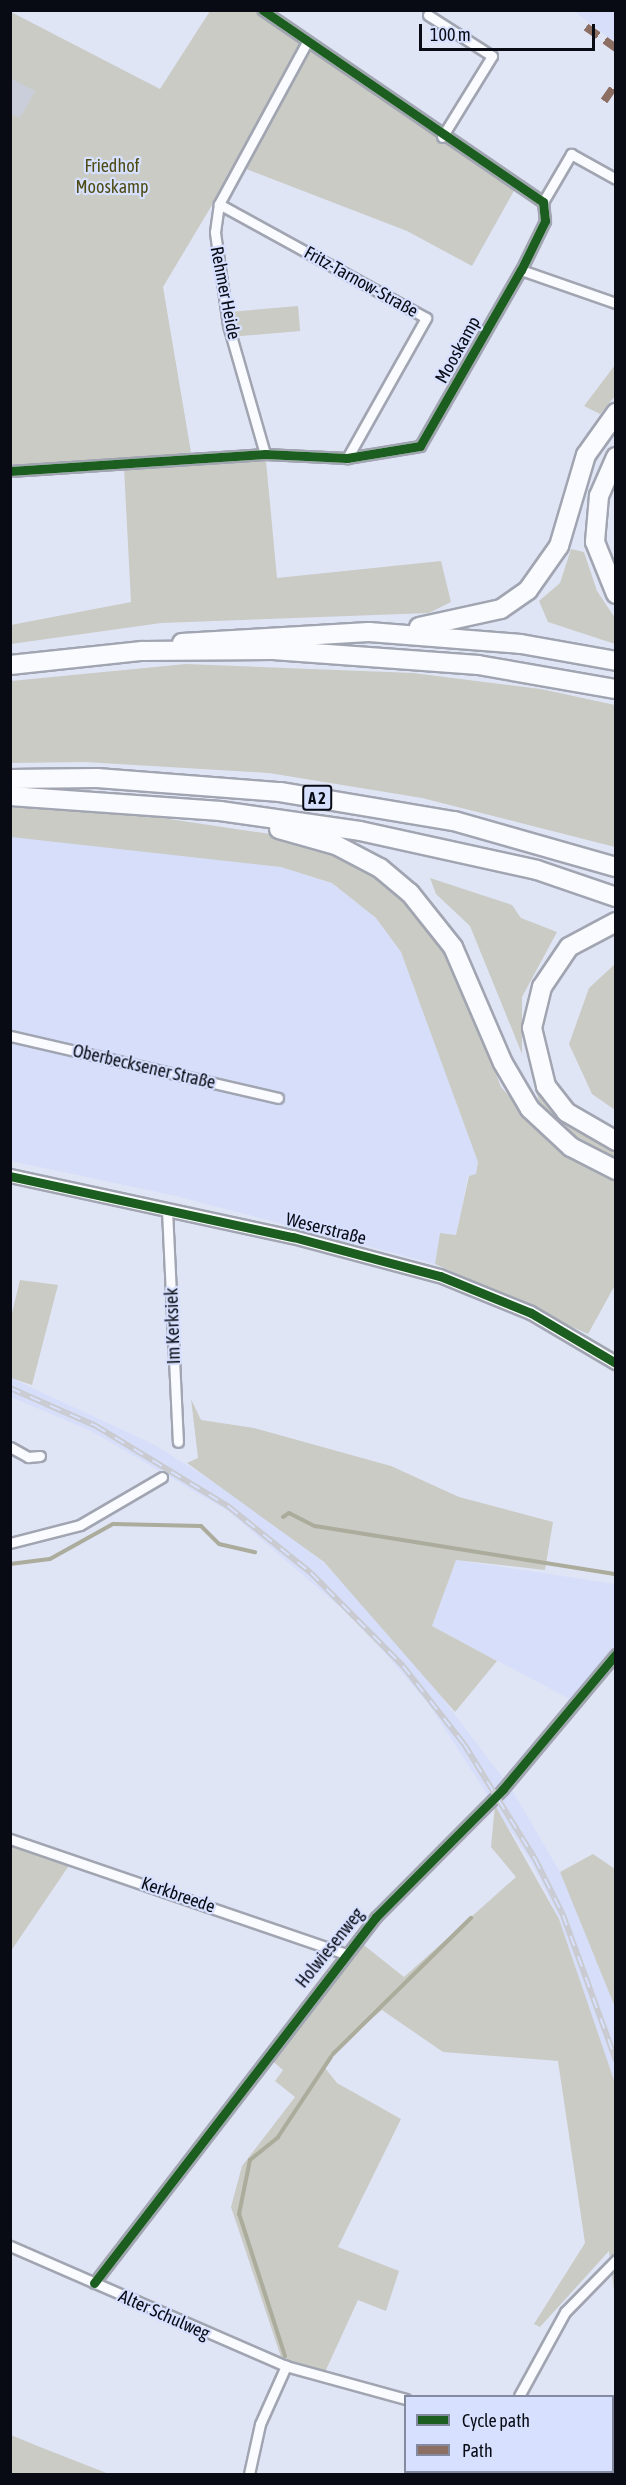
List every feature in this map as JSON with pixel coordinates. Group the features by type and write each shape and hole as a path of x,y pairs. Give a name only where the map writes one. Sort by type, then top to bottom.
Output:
{"highway":[{"path":"10,666 142,651 210,637 369,632 461,622 501,609 528,590 559,546 586,455 615,413"},
{"path":"615,457 599,496 595,542 615,594"},
{"path":"369,632 520,644 615,661"},
{"path":"142,651 404,657 615,689"},
{"name":"A 2","path":"10,779 97,778 280,792 454,821 615,867"},
{"path":"10,796 220,811 443,846 615,897"},
{"path":"220,811 336,845 380,868 410,893 453,947 503,1063 530,1109 571,1147 615,1170"},
{"path":"615,922 569,947 542,987 532,1028 546,1086 566,1112 615,1141"}],"street":[{"path":"263,10 442,137 543,202"},
{"path":"428,15 492,56 442,137"},
{"name":"Rehmer Heide","path":"265,454 214,252 219,204 306,42"},
{"name":"Mooskamp","path":"10,471 265,454 347,458 420,446 426,440 521,270 545,220 543,202 571,154 615,179"},
{"name":"Fritz-Tarnow-Straße","path":"219,204 426,318 347,458"},
{"path":"521,270 615,303"},
{"name":"Oberbecksener Straße","path":"10,1036 278,1098"},
{"name":"Weserstraße","path":"10,1176 167,1210 440,1276 531,1313 615,1363"},
{"name":"Im Kerksiek","path":"167,1210 178,1443"},
{"path":"10,1447 28,1457 40,1456"},
{"path":"10,1543 80,1525 162,1477"},
{"name":"Holwiesenweg","path":"94,2283 345,1954 503,1789 615,1654"},
{"name":"Kerkbreede","path":"10,1839 345,1954"},
{"name":"Alter Schulweg","path":"10,2246 286,2366 404,2399"},
{"path":"520,2395 565,2312 615,2260"},
{"path":"249,2475 260,2424 286,2366"}],"shaded area":[{"path":"574,11 615,11 615,43"},
{"path":"33,836 281,867 332,883 376,918 401,952 478,1162 476,1174 468,1176 456,1235 440,1233 435,1264 176,1196 11,1161 10,837"},
{"path":"11,1378 155,1445 236,1496 323,1562 410,1655 512,1790 560,1872 615,2007 615,2083 559,1919 532,1864 428,1703 359,1623 228,1511 91,1431 11,1397"},
{"path":"456,1560 615,1584 615,1660 579,1704 432,1626"}],"green space":[{"name":"Friedhof Mooskamp","path":"210,11 255,11 515,189 472,266 407,231 236,165 163,287 193,464 266,461 277,578 441,561 451,602 429,613 161,623 11,644 11,625 131,602 124,468 11,475 11,12 160,89"},
{"path":"298,306 300,331 229,337 227,312"},
{"path":"615,365 615,396 600,414 584,406"},
{"path":"571,549 584,552 597,591 615,618 615,644 548,622 539,601 560,583"},
{"path":"186,664 413,673 541,689 615,705 615,847 422,798 269,773 85,762 11,763 11,681"},
{"path":"82,806 297,838 360,863 402,896 445,945 501,1087 542,1133 615,1179 615,1285 588,1334 435,1264 440,1233 456,1235 469,1176 476,1174 478,1162 401,952 376,918 332,883 281,867 11,837 10,808"},
{"path":"430,878 512,905 521,918 557,932 522,997 522,1054 470,926 436,894"},
{"path":"615,964 615,1110 592,1094 569,1044 589,988"},
{"path":"537,1092 568,1126 615,1148 615,1157 569,1133 539,1104"},
{"path":"20,1280 58,1285 32,1385 11,1378 11,1317"},
{"path":"191,1399 201,1420 254,1428 391,1466 459,1497 553,1522 545,1570 456,1560 432,1626 497,1661 455,1712 324,1562 187,1463 198,1458"},
{"path":"495,1805 559,1919 615,2083 615,2298 609,2251 540,2327 534,2324 585,2243 558,2061 443,2052 382,2010 346,2040 325,2068 337,2083 401,2119 338,2247 399,2271 386,2311 358,2300 325,2372 281,2357 231,2207 242,2166 295,2097 275,2081 283,2070 264,2054 355,1938 404,1977 516,1877 491,1847"},
{"path":"11,1844 70,1864 11,1951"},
{"path":"593,1854 615,1869 615,2007 560,1872"},
{"path":"11,2435 35,2445 109,2474 11,2474"}],"building":[{"path":"10,78 35,91 20,118 10,113"}],"waterway":[{"path":"283,1517 289,1513 315,1526 616,1574"},
{"path":"10,1564 50,1559 113,1524 201,1526 219,1544 255,1552"},
{"path":"333,2054 471,1918"},
{"path":"285,2356 239,2214 250,2160 278,2137 331,2057"}],"railway":[{"path":"10,1388 96,1426 229,1507 311,1573 403,1666 464,1744 535,1859 563,1915 616,2061"}],"marked path":[{"path":"586,27 616,48"},
{"path":"604,101 616,84"}],"cycle path":[{"path":"10,471 265,454 347,458 420,446 521,270 545,221 543,202 263,10"},
{"path":"10,1176 293,1237 440,1276 531,1313 616,1363"},
{"path":"94,2283 376,1917 503,1789 616,1654"}]}
